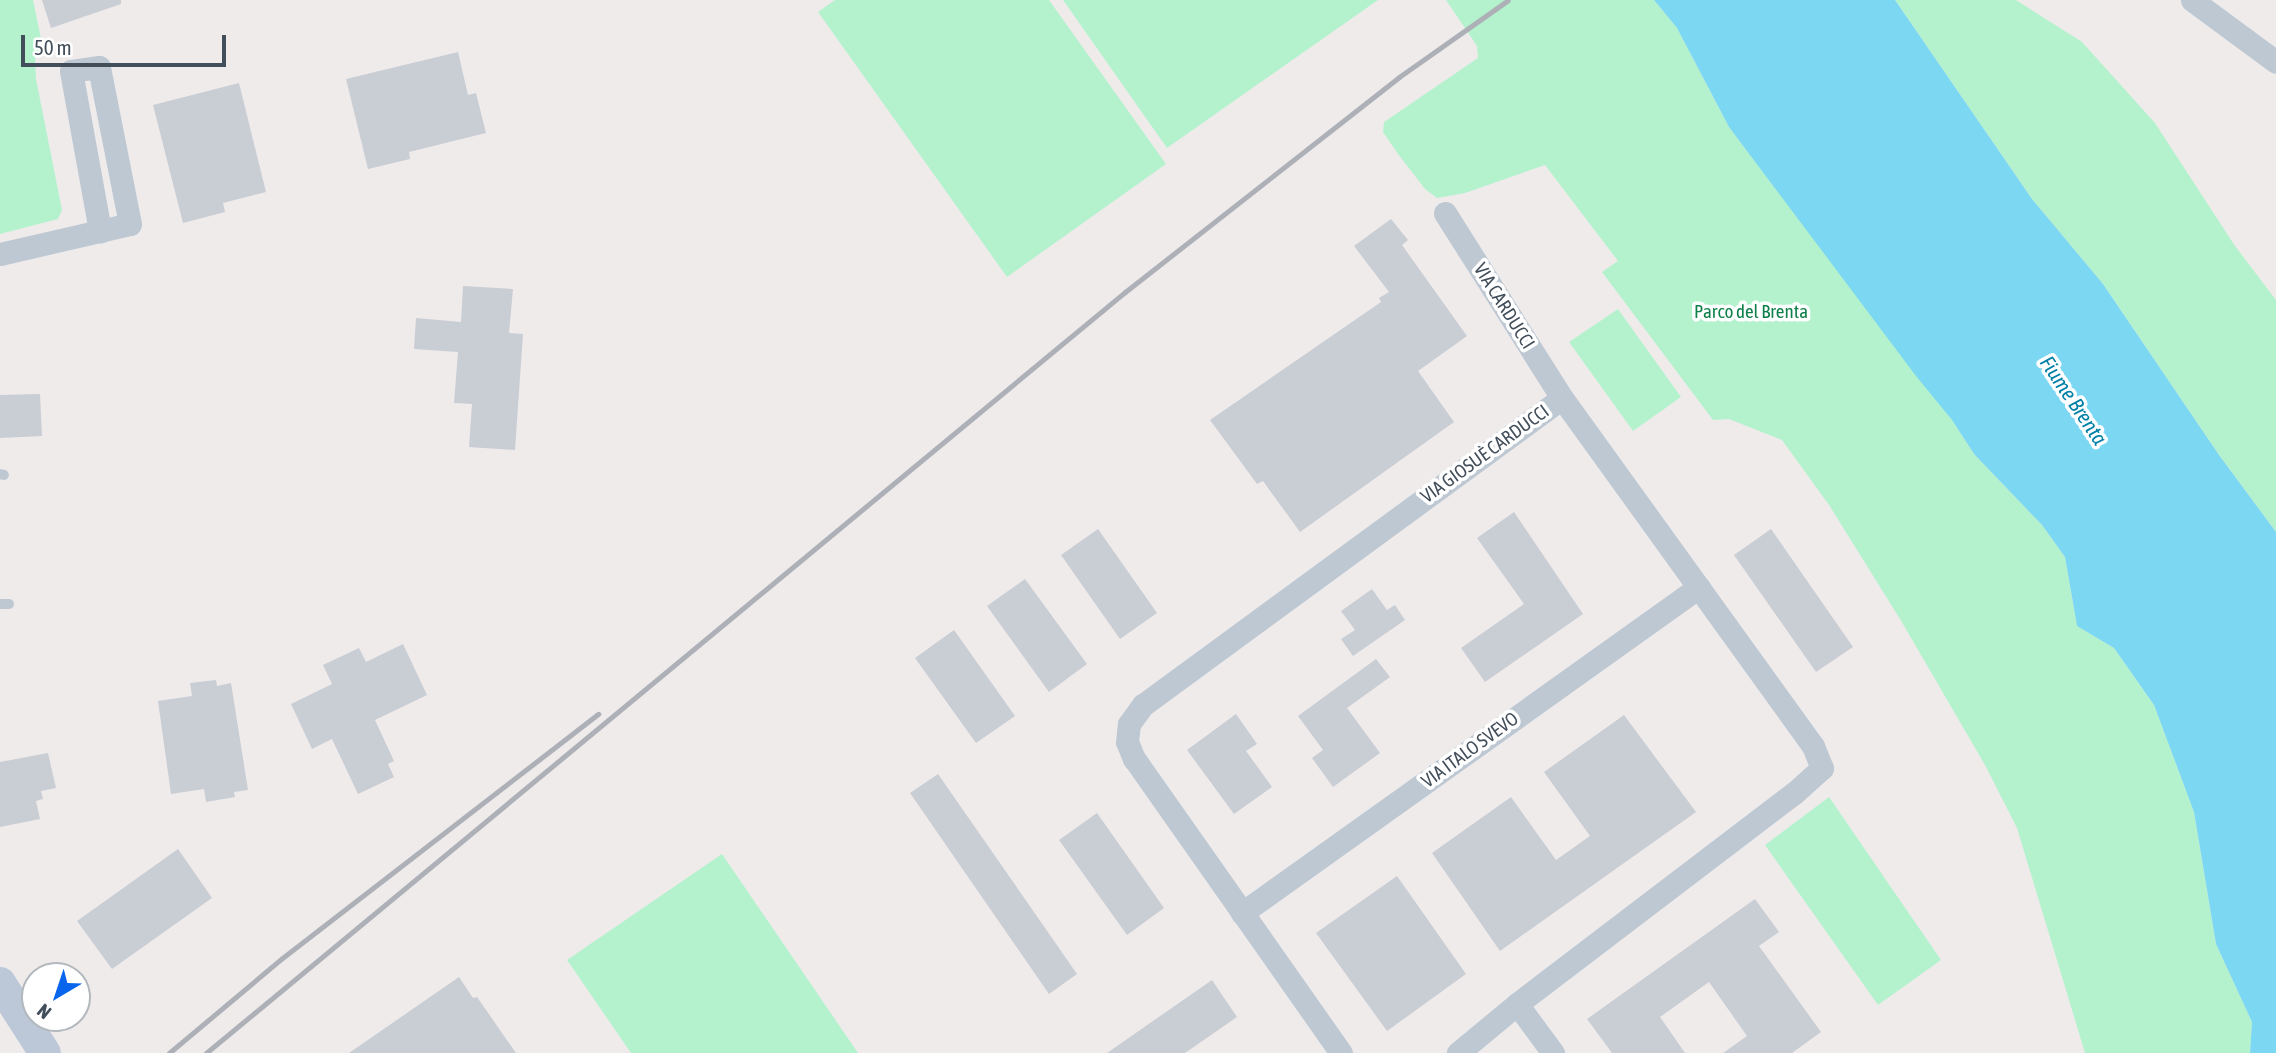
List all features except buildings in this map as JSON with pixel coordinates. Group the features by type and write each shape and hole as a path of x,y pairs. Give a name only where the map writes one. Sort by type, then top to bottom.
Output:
{"main road":[{"path":"0,983 41,1047"}],"street":[{"path":"2192,0 2276,62"},
{"path":"0,254 131,224 99,67 71,71 100,231"},
{"name":"VIA CARDUCCI","path":"1446,213 1562,398"},
{"name":"VIA GIOSUÈ CARDUCCI","path":"1341,1053 1133,759 1126,733 1135,713 1562,398 1813,746 1822,768 1794,793 1517,1004 1458,1053"},
{"name":"VIA ITALO SVEVO","path":"1242,913 1699,587"},
{"path":"1517,1004 1553,1053"},
{"path":"0,1011 41,1047"}],"green space":[{"path":"0,0 33,0 44,53 35,56 36,79 62,210 58,219 0,234"},
{"path":"835,0 1049,0 1166,164 1007,277 818,12"},
{"path":"1063,0 1378,0 1167,148"},
{"name":"Parco del Brenta","path":"1446,0 1654,0 1677,28 1729,127 1952,420 1974,454 2042,525 2065,557 2077,626 2114,648 2154,705 2194,812 2216,944 2252,1022 2250,1053 2085,1053 2017,828 1985,765 1900,619 1829,505 1782,440 1729,419 1713,420 1602,272 1618,261 1545,165 1465,193 1437,198 1425,189 1398,154 1383,132 1384,122 1478,58 1477,46"},
{"path":"1895,0 2016,0 2082,42 2155,123 2235,246 2276,300 2276,532 2219,455 2103,284 2032,199"},
{"path":"1618,309 1681,397 1633,431 1569,342"},
{"path":"1829,797 1941,960 1878,1005 1765,845"},
{"path":"722,854 858,1053 631,1053 567,960"}],"water":[{"name":"Fiume Brenta","path":"1654,0 1895,0 2032,199 2103,284 2219,455 2276,532 2276,1053 2250,1053 2252,1022 2216,944 2194,812 2154,705 2114,648 2077,626 2065,557 2042,525 1974,454 1952,420 1729,127 1677,28"}],"railway":[{"path":"206,1053 1125,292 1399,77 1508,0"},
{"path":"169,1053 281,959 598,714"}]}
